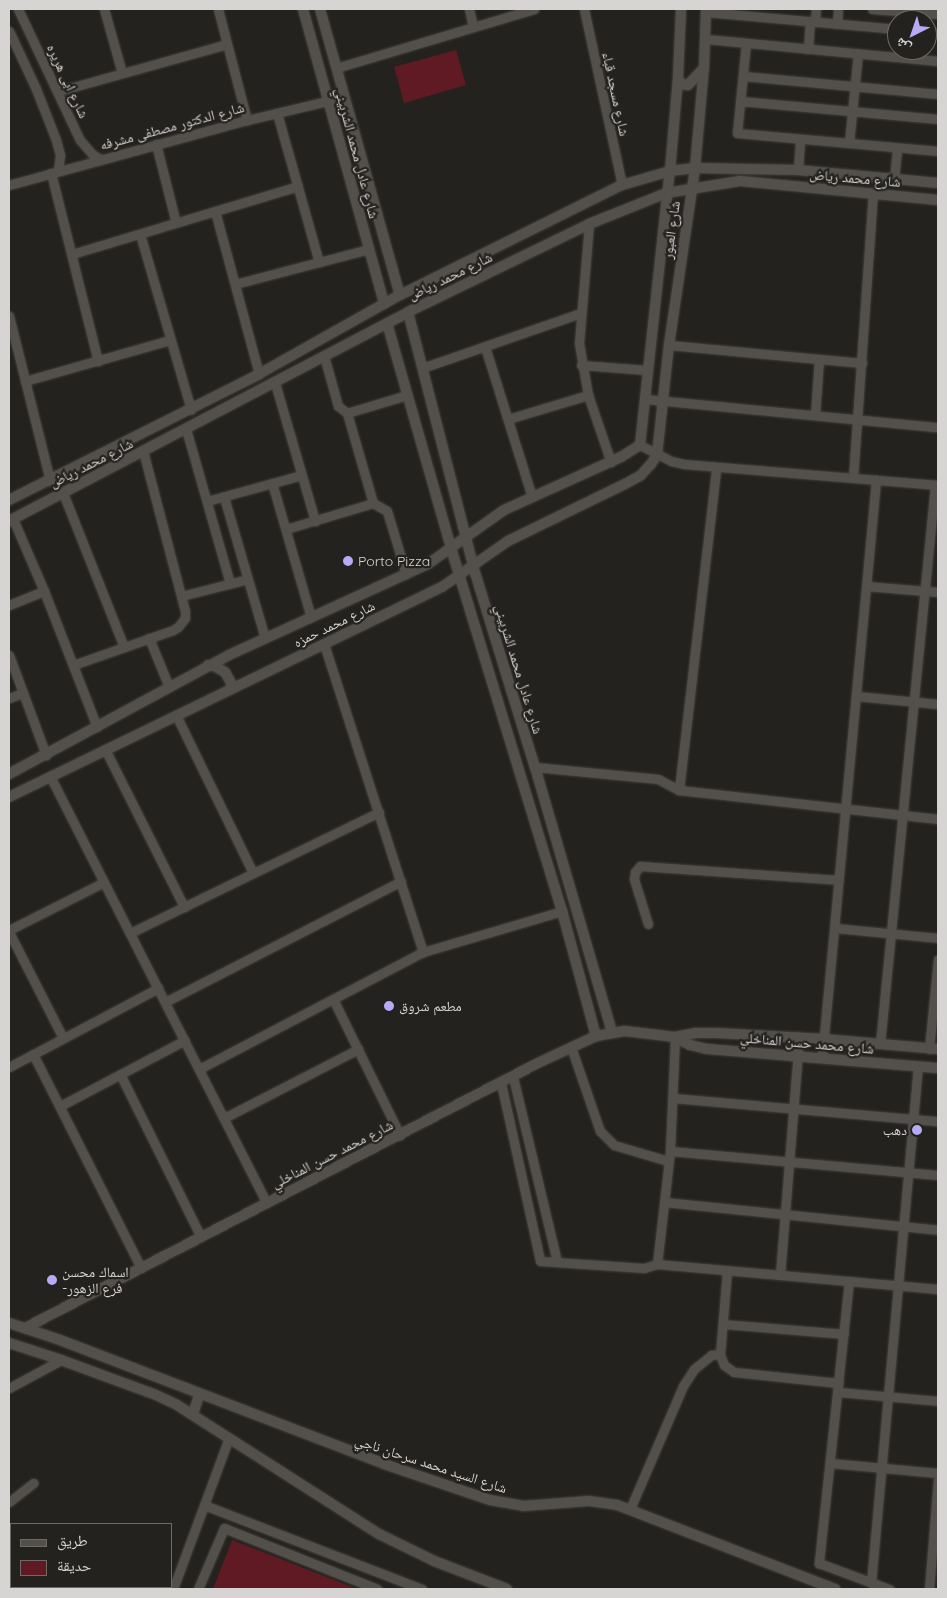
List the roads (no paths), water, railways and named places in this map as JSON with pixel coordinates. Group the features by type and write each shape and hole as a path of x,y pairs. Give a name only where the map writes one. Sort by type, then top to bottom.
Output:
{"street":[{"name":"شارع ابى هريره","path":"18,9 59,91 80,140 92,154 100,159"},
{"path":"104,9 122,73"},
{"path":"218,9 247,120"},
{"name":"شارع عادل محمد الشربيني","path":"303,9 384,304"},
{"name":"شارع عادل محمد الشربيني","path":"320,9 400,295"},
{"path":"469,9 474,27"},
{"path":"336,68 534,9"},
{"name":"شارع مسجد قباء","path":"584,9 622,186"},
{"name":"شارع العبور","path":"640,445 666,193 670,171 678,78 681,9"},
{"path":"808,49 816,9"},
{"path":"837,24 838,9"},
{"path":"872,9 896,10"},
{"path":"706,10 887,28"},
{"name":"شارع العبور","path":"657,455 669,345 690,188 695,168 704,68 706,10"},
{"path":"9,31 36,89 56,140 60,155 54,172 98,361"},
{"path":"706,39 808,49 887,54"},
{"path":"746,43 737,133 938,151"},
{"path":"59,91 227,44"},
{"path":"849,143 858,53"},
{"path":"678,78 681,84 688,85 704,68"},
{"path":"743,76 938,94"},
{"name":"شارع الدكتور مصطفى مشرفه","path":"9,185 247,120 344,97"},
{"path":"740,101 938,119"},
{"path":"277,113 319,262"},
{"path":"798,170 800,139"},
{"path":"156,144 176,223"},
{"path":"894,179 897,148"},
{"name":"شارع محمد رياض","path":"9,500 254,377 400,295 622,186 670,171 695,168 798,170 938,183"},
{"name":"شارع محمد رياض","path":"11,520 408,312 589,224 666,193 740,181 938,200"},
{"path":"72,254 298,186"},
{"path":"853,478 873,194"},
{"path":"215,212 235,284 254,377 248,386 256,393"},
{"path":"589,224 580,313 579,343 581,365 588,395 611,462"},
{"path":"140,234 191,410"},
{"path":"235,284 369,249"},
{"name":"شارع عادل محمد الشربيني","path":"408,312 473,566 535,767 612,1032"},
{"path":"422,368 580,313"},
{"path":"9,316 50,480"},
{"path":"387,323 459,576 562,911 596,1036"},
{"path":"25,381 170,340"},
{"path":"669,345 862,363"},
{"path":"485,347 532,497"},
{"path":"324,356 338,406 347,413 373,504"},
{"path":"815,415 819,359"},
{"path":"581,365 647,370"},
{"path":"275,383 315,521"},
{"path":"225,392 229,393 233,399 231,406"},
{"path":"347,413 407,395"},
{"path":"508,419 588,395"},
{"path":"644,399 938,426"},
{"path":"186,430 230,583"},
{"path":"640,445 657,455 684,464 937,485 880,1044"},
{"name":"شارع محمد حمزه","path":"9,774 208,665 428,564 497,514 611,462 640,445"},
{"path":"73,665 173,630 182,623 185,612 143,451"},
{"name":"شارع محمد حمزه","path":"9,797 442,587 526,530 625,484 641,474 657,455"},
{"path":"679,790 716,468"},
{"path":"207,501 302,475"},
{"path":"822,1057 876,480"},
{"path":"272,483 311,617"},
{"path":"63,493 124,647"},
{"path":"224,496 265,638"},
{"path":"286,529 373,504 387,511 406,574"},
{"path":"11,520 44,591 97,727"},
{"path":"181,596 248,578"},
{"path":"866,586 938,592"},
{"path":"9,605 44,591"},
{"path":"149,638 169,687"},
{"path":"324,644 423,952"},
{"path":"9,655 46,755"},
{"path":"208,665 225,672 231,689"},
{"path":"9,698 23,692"},
{"path":"856,696 938,704"},
{"path":"176,715 253,873"},
{"path":"105,749 184,907"},
{"path":"535,767 658,780 679,790 938,819"},
{"path":"50,776 267,1203"},
{"path":"130,933 379,812"},
{"path":"547,860 561,856"},
{"path":"648,924 634,879 635,872 640,866 839,880"},
{"path":"165,1002 401,881"},
{"path":"63,1038 9,931 104,882"},
{"path":"199,1069 423,952 562,911"},
{"path":"834,928 938,938"},
{"path":"934,1049 938,959"},
{"path":"9,1066 158,988"},
{"path":"333,999 400,1134"},
{"name":"شارع محمد حسن المناخلي","path":"25,1328 400,1134 596,1036 612,1032 635,1032 675,1037 706,1033 824,1039 934,1049"},
{"path":"657,1264 670,1151 675,1037"},
{"name":"شارع محمد حسن المناخلي","path":"675,1037 690,1045 707,1048 938,1068"},
{"path":"780,1275 798,1038"},
{"path":"60,1106 185,1040"},
{"path":"571,1047 600,1130 614,1145 668,1161"},
{"path":"224,1118 358,1049"},
{"path":"33,1054 141,1268"},
{"path":"871,1583 918,1066"},
{"path":"120,1074 201,1237"},
{"path":"513,1077 534,1171 558,1262"},
{"path":"501,1083 540,1261 644,1268 657,1264 938,1289"},
{"path":"673,1098 938,1121"},
{"path":"670,1151 938,1175"},
{"path":"521,1174 534,1171"},
{"path":"664,1202 938,1230"},
{"path":"727,1270 720,1354 724,1365 734,1372 838,1383"},
{"path":"849,1281 819,1563 889,1589"},
{"path":"9,1323 25,1328"},
{"path":"723,1324 844,1334"},
{"name":"شارع السيد محمد سرحان ناجي","path":"25,1328 384,1464 495,1501 536,1506 589,1501 630,1509 835,1589"},
{"path":"9,1343 156,1395 193,1414 395,1543 434,1561 507,1589"},
{"path":"630,1509 682,1386 694,1369 711,1355 720,1354"},
{"path":"9,1388 61,1360"},
{"path":"838,1392 938,1401"},
{"path":"193,1414 199,1395"},
{"path":"173,1589 229,1438"},
{"path":"830,1463 938,1473"},
{"path":"928,1589 936,1524 938,1480"},
{"path":"9,1502 33,1483"},
{"path":"204,1504 422,1589"},
{"path":"198,1589 224,1528 353,1585 377,1589"}],"place":[{"name":"Porto Pizza","path":"348,561"},
{"name":"مطعم شروق","path":"389,1006"},
{"name":"دهب","path":"917,1130"},
{"name":"اسماك محسن -فرع الزهور","path":"52,1280"}]}
